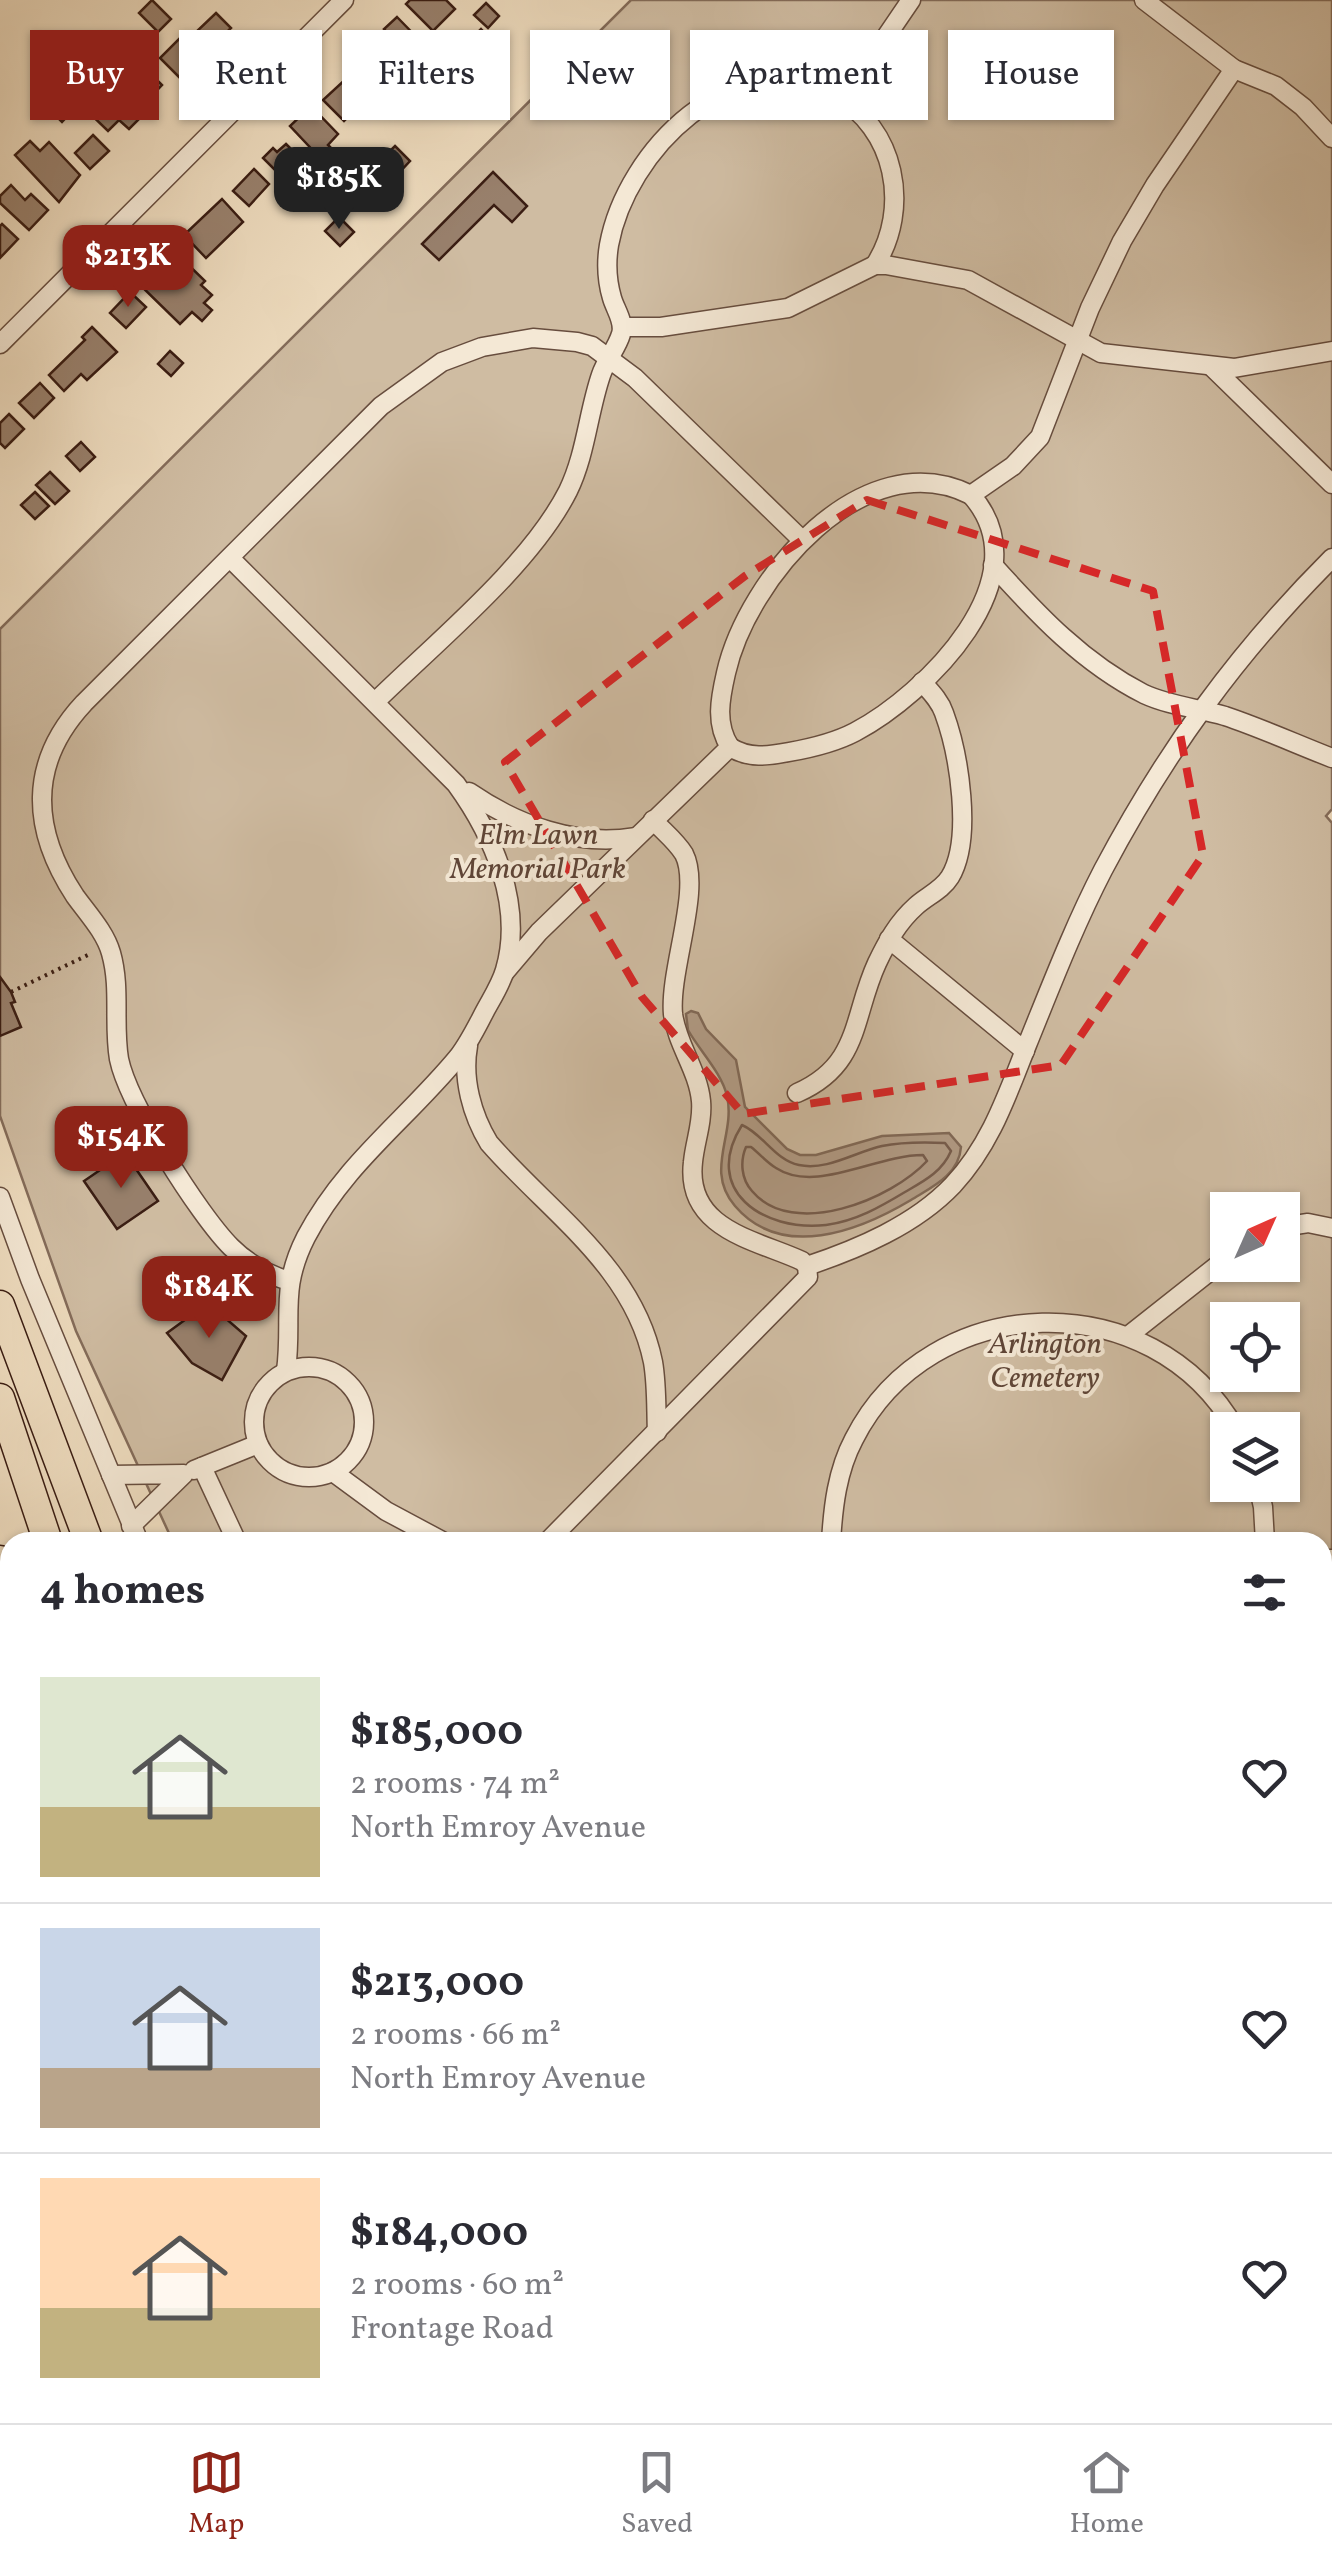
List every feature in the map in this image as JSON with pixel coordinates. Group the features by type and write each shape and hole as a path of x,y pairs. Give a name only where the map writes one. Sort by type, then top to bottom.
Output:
{"highway":[{"path":"0,1305 85,1532"},
{"path":"0,1398 45,1532"}],"street":[{"path":"0,344 344,0"},
{"path":"891,30 911,0"},
{"path":"1144,0 1234,68 1276,86 1332,138"},
{"path":"970,495 1012,466 1040,437 1106,274 1138,211 1234,68"},
{"path":"375,702 520,560 548,526 581,460 608,356 622,328 609,285 609,246 614,224 637,177 668,132 690,116"},
{"path":"863,120 884,150 895,179 890,233 874,265"},
{"path":"622,328 661,327 788,308 874,265 968,280 1101,353 1234,368 1332,351"},
{"path":"289,1282 264,1273 231,1248 139,1109 120,1061 118,993 109,945 64,877 47,837 42,800 49,754 62,729 84,702 381,406 442,362 482,347 533,338 577,342 608,356 802,540"},
{"path":"1210,366 1332,484"},
{"path":"934,484 970,495 989,530 993,565 990,582 975,619 922,682 879,717 824,745 767,756 739,753 730,747 720,723 723,685 733,646 761,589 802,540 845,509 880,491 934,484"},
{"path":"230,558 456,784 476,811 507,893 510,942 505,972"},
{"path":"808,1266 875,1240 951,1187 1004,1108 1080,916 1149,788 1247,647 1332,558"},
{"path":"993,565 1079,653 1146,695 1228,717 1332,758"},
{"path":"797,1093 833,1072 844,1057 889,939 914,908 947,882 959,856 962,806 949,728 936,698 922,682"},
{"path":"286,1371 289,1282 306,1237 339,1184 469,1040 505,972 539,932 730,747"},
{"path":"456,784 511,817 566,836 615,841 635,838"},
{"path":"653,820 675,842 688,865 688,895 672,998 676,1029 700,1094 693,1163 696,1189 709,1214 734,1235 808,1266"},
{"path":"889,939 1025,1051"},
{"path":"469,1040 467,1082 478,1125 489,1143 599,1256 634,1309 652,1361 657,1432"},
{"path":"0,1197 135,1532"},
{"path":"1300,1224 1332,1228"},
{"path":"558,1532 804,1283 808,1266"},
{"path":"1128,1336 1210,1271"},
{"path":"832,1532 835,1492 854,1440 883,1396 920,1362 959,1340 998,1327 1038,1322 1082,1324 1128,1336 1168,1357 1205,1388 1223,1412"},
{"path":"306,1366 329,1370 349,1384 361,1403 362,1437 352,1457 333,1472 314,1477 291,1474 273,1464 258,1444 253,1423 259,1396 286,1371 306,1366"},
{"path":"111,1475 193,1470 258,1444"},
{"path":"138,1532 193,1470"},
{"path":"193,1470 231,1532"},
{"path":"333,1472 386,1512 425,1532"},
{"path":"1262,1502 1264,1532"}],"path":[{"path":"10,992 109,945"}],"highlighted area":[{"path":"867,500 1153,591 1203,855 1061,1065 743,1114 642,997 505,762 745,576"}],"green space":[{"name":"Elm Lawn Memorial Park","path":"631,0 1332,0 1332,809 1326,816 1332,823 1332,1532 168,1532 76,1331 0,1116 0,629 530,101 530,120 670,120 670,30 601,30"}],"water":[{"path":"698,1013 706,1029 736,1060 745,1107 787,1149 800,1155 816,1155 882,1136 949,1133 961,1147 955,1165 943,1179 911,1200 845,1230 798,1236 775,1233 754,1223 726,1193 721,1166 728,1125 727,1096 688,1030 686,1014"}],"building":[{"path":"152,0 171,19 159,31 139,13"},
{"path":"410,0 446,0 455,9 432,30 406,4"},
{"path":"486,3 499,16 488,28 474,15"},
{"path":"216,13 231,28 229,30 198,30"},
{"path":"397,17 410,30 385,30"},
{"path":"179,39 179,77 160,58"},
{"path":"342,83 342,119 323,100"},
{"path":"322,117 338,134 328,145 334,151 323,161 290,126 296,120"},
{"path":"97,120 119,120 108,131"},
{"path":"119,120 138,120 129,129"},
{"path":"93,135 109,151 90,169 75,153"},
{"path":"30,141 40,151 49,142 80,175 59,202 15,155"},
{"path":"286,144 303,161 284,179 263,158 273,148 277,152"},
{"path":"395,146 410,161 395,177 380,161"},
{"path":"372,162 390,180 376,195 357,176"},
{"path":"254,169 269,184 249,206 233,191"},
{"path":"493,172 527,206 512,222 494,205 439,260 422,244"},
{"path":"11,185 25,200 31,194 48,210 29,230 0,203 0,196"},
{"path":"222,199 243,222 206,258 184,235"},
{"path":"339,217 354,232 340,246 325,231"},
{"path":"0,226 18,239 0,258"},
{"path":"171,248 205,281 201,285 212,295 204,303 212,310 202,321 192,312 180,324 138,283"},
{"path":"130,292 146,307 126,328 110,313"},
{"path":"92,327 117,352 87,380 81,374 64,391 49,375 85,340 82,337"},
{"path":"170,351 183,363 171,376 158,364"},
{"path":"40,383 54,398 34,418 19,403"},
{"path":"9,414 24,429 5,448 0,443 0,423"},
{"path":"81,442 95,457 80,471 66,456"},
{"path":"50,472 69,491 55,504 36,485"},
{"path":"35,492 49,506 35,519 21,505"},
{"path":"0,977 11,992 15,1002 11,1003 21,1027 0,1036"},
{"path":"125,1153 158,1201 117,1229 84,1181"},
{"path":"208,1303 246,1336 222,1380 192,1363 167,1333"}],"park label":[{"name":"Arlington Cemetery","path":"1045,1360"}]}
